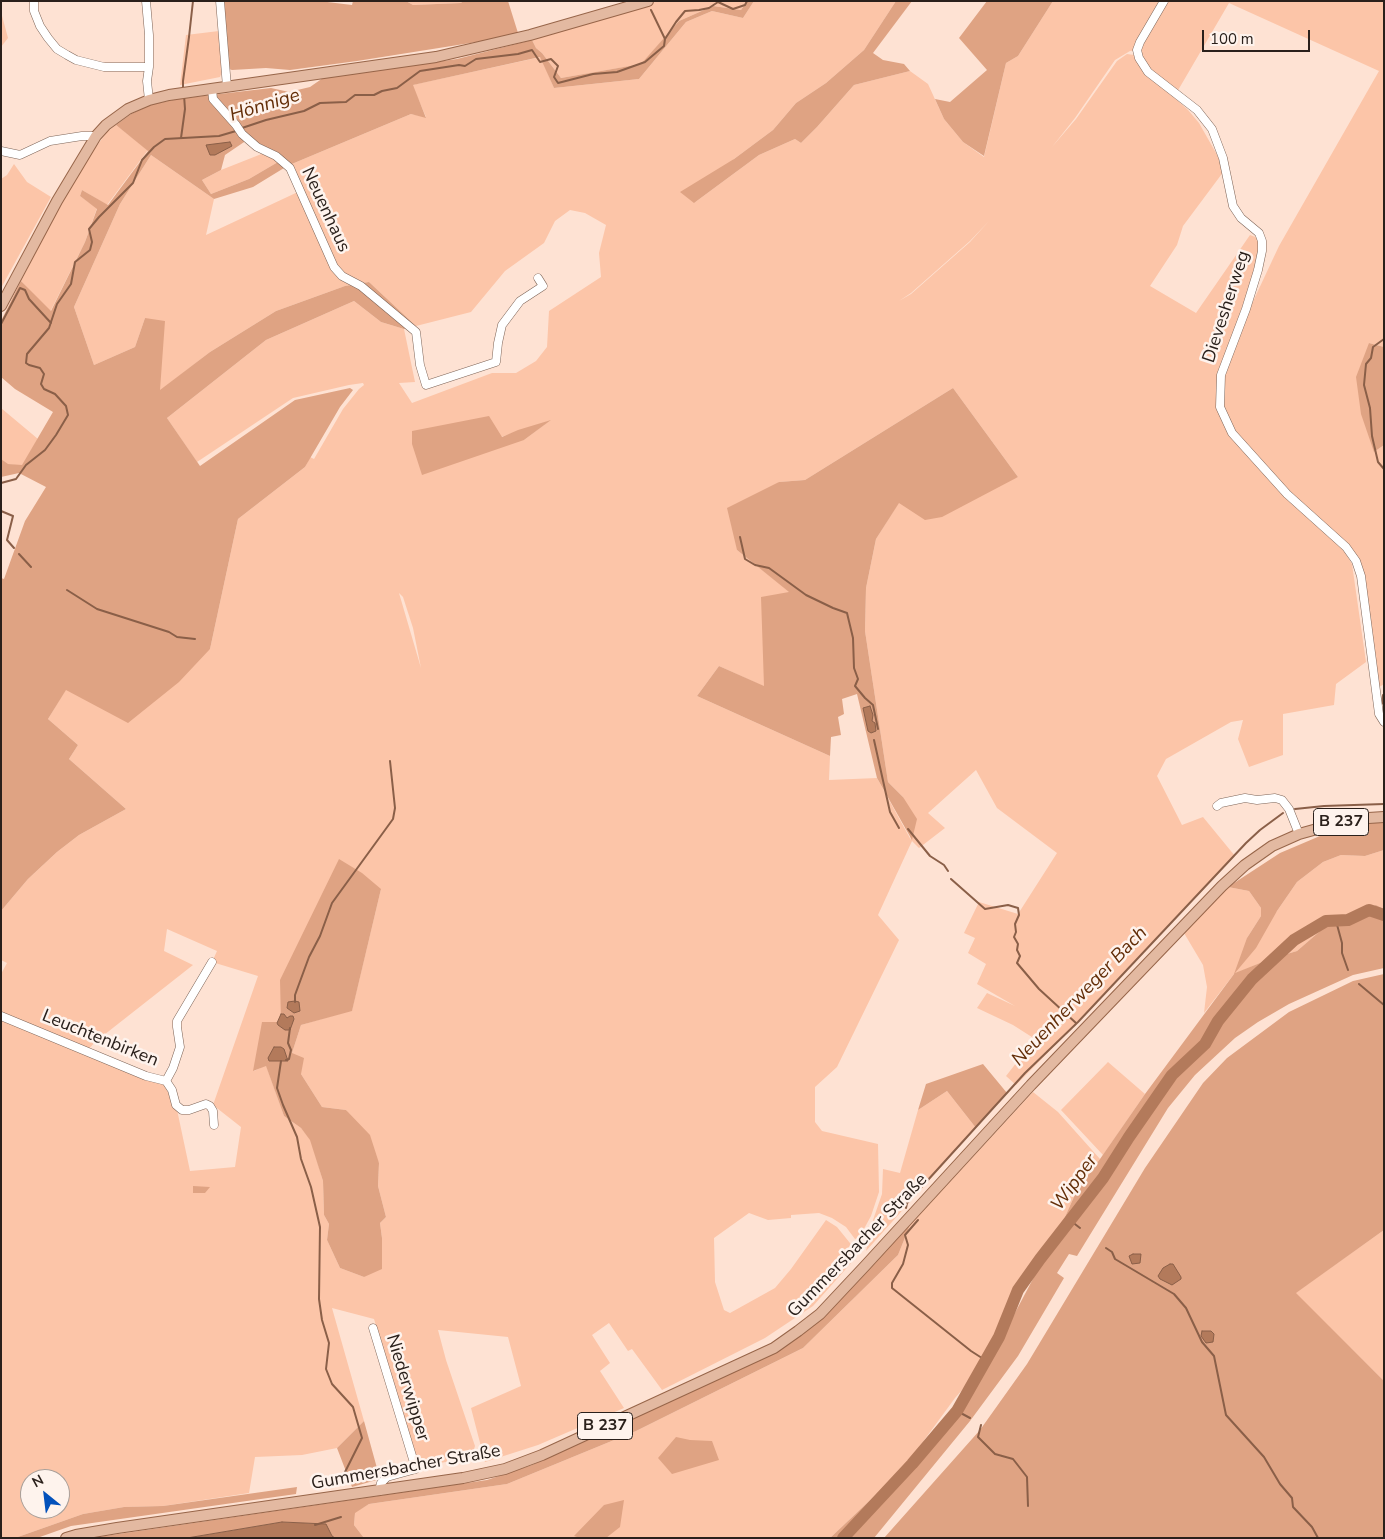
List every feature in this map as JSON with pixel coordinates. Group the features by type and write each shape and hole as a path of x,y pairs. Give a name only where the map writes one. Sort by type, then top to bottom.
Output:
{"main road":[{"path":"1,306 57,201 96,136 106,125 128,109 149,100 183,93 436,57 539,33 648,1"},
{"name":"Gummersbacher Straße","path":"66,1538 118,1528 477,1476 505,1469 526,1462 774,1348 820,1314 1031,1085 1222,886 1260,854 1272,846 1299,834 1352,819 1384,817"}],"street":[{"path":"34,1 34,11 40,26 57,49 67,55 76,60 104,67 149,68"},
{"path":"146,1 149,35 147,81 149,100"},
{"path":"219,1 227,86"},
{"name":"Dievesherweg","path":"1164,1 1140,42 1137,50 1139,58 1148,72 1197,110 1212,129 1223,158 1233,206 1241,218 1260,233 1262,241 1256,278 1221,375 1220,407 1232,433 1238,440 1287,494 1351,553 1360,568 1367,622 1380,693"},
{"name":"Neuenhaus","path":"212,89 213,99 242,134 257,147 276,156 290,168 334,267 342,276 361,286 416,332 420,365 426,385 496,362 502,325 520,301 543,286 538,278"},
{"path":"1,151 20,155 50,141 82,136 96,136"},
{"path":"1380,693 1379,714 1384,722"},
{"path":"1217,806 1221,803 1245,798 1257,800 1275,798 1282,800 1289,809 1299,834"},
{"path":"166,1081 173,1068 180,1047 177,1021 212,962"},
{"name":"Leuchtenbirken","path":"1,1016 146,1076 166,1081 172,1090 176,1105 182,1110 189,1110 206,1104 210,1106 213,1111 214,1125"},
{"name":"Niederwipper","path":"373,1328 416,1469 387,1477 381,1482 379,1491"}],"shaded area":[{"path":"223,1 319,1 352,5 353,1 406,1 413,5 461,3 463,1 508,1 518,33 483,41 290,70 266,68 232,70 229,69"},
{"path":"406,1 463,1 461,3 413,5"},
{"path":"658,1 747,1 741,10 713,6 679,21 642,64 561,78 536,48 532,40"},
{"path":"747,1 754,1 743,18 712,11 686,22 639,79 554,88 540,57 413,85 426,118 411,114 287,166 279,153 250,138 225,155 221,170 202,180 211,194 249,179 278,162 284,168 253,187 214,199 151,155 120,204 74,307 94,365 135,347 145,318 165,321 160,390 210,352 276,311 345,286 369,282 416,326 404,329 381,322 354,301 266,340 167,418 200,466 295,400 350,388 353,390 340,407 305,467 238,519 210,649 179,682 128,723 66,690 48,719 78,745 69,759 126,809 79,835 57,852 28,879 1,911 1,578 4,579 25,521 46,487 19,473 1,477 1,459 8,464 22,465 53,412 15,389 1,377 1,321 21,281 51,311 85,242 97,209 80,196 82,190 108,205 148,151 116,125 131,114 150,105 177,99 271,88 289,92 310,87 323,78 457,59 532,40 536,48 561,78 641,64 679,21 713,6 741,10"},
{"path":"754,1 896,1 864,50 826,83 796,103 773,130 734,159 694,203 759,155 795,139 801,143 854,85 910,71 928,84 944,119 963,142 984,157 1006,63 1018,56 1053,1 1163,1 1137,50 1130,51 1115,60 1075,118 1052,147 1076,119 1117,61 1127,54 1134,55 1147,73 1188,110 1199,123 1220,160 1224,171 1183,226 1177,245 1150,286 1196,313 1250,235 1258,238 1258,261 1219,374 1218,407 1229,433 1343,549 1352,564 1366,662 1336,684 1334,705 1283,714 1283,755 1249,767 1238,739 1243,720 1231,722 1166,759 1157,776 1182,825 1203,817 1235,856 1016,1085 1006,1076 1035,1039 1013,1025 977,1008 987,993 1015,1006 977,984 986,964 968,953 975,938 964,933 979,902 1018,914 1057,853 997,808 976,770 928,813 945,828 919,848 912,841 878,915 899,940 837,1067 815,1087 815,1122 822,1131 878,1144 879,1192 871,1216 859,1238 855,1239 846,1227 832,1218 819,1213 791,1215 791,1218 768,1220 749,1213 714,1238 715,1282 724,1310 730,1313 775,1288 826,1220 837,1227 854,1248 852,1262 813,1306 765,1338 662,1390 632,1349 628,1351 609,1323 592,1335 610,1363 600,1371 624,1408 538,1445 485,1462 471,1408 521,1386 508,1337 438,1330 475,1446 472,1456 460,1460 418,1466 374,1319 332,1308 364,1421 337,1448 302,1455 255,1457 249,1493 163,1506 124,1507 83,1514 70,1519 70,1469 20,1469 20,1519 69,1519 15,1538 1,1538 1,1018 163,1084 176,1105 190,1171 235,1167 241,1127 213,1105 258,976 212,962 217,951 167,929 164,951 193,965 95,1042 87,1051 1,1016 1,974 7,963 1,960 1,911 28,879 57,852 79,835 126,809 69,759 78,745 48,719 66,689 210,649 238,519 305,467 310,457 314,459 343,409 364,385 363,383 349,385 293,398 197,462 167,418 266,340 354,301 381,322 404,329 415,382 399,383 412,403 492,373 516,373 536,361 547,347 549,311 601,277 599,253 606,225 585,213 570,210 555,221 544,243 505,271 471,312 416,326 369,282 345,286 276,311 210,352 160,391 145,318 135,347 94,365 74,307 120,204 151,155 214,199 206,235 300,191 287,166 411,114 426,117 412,85 541,57 554,88 639,79 686,22 712,11 743,18","holes":["989,221 970,242 911,294 899,301 911,293 970,241","953,388 1018,477 899,502 876,539 866,588 865,631 888,782 903,797 911,840 877,778 829,780 830,756 697,696 719,666 765,687 790,592 737,550 779,482 805,480","549,421 524,440 412,431 501,437","399,593 403,597 413,628 421,668","381,889 352,1010 301,1025 292,1053 301,1074 322,1107 346,1110 379,1163 378,1186 386,1217 380,1223 382,1238 364,1277 340,1268 327,1240 329,1224 324,1215 323,1181 311,1140 301,1128 284,1116 266,1065 254,1071 263,1022 281,1023"]},
{"path":"896,1 912,1 873,53 883,60 904,64 910,71 854,85 801,143 795,139 759,155 694,203 680,192 734,159 773,130 796,103 826,83 864,50"},
{"path":"987,1 1053,1 1018,56 1006,63 984,156 963,142 944,119 935,99 950,102 987,70 959,38"},
{"path":"1167,1 1384,1 1384,347 1369,343 1374,452 1384,445 1384,684 1378,688 1376,659 1362,566 1351,548 1289,493 1234,431 1224,406 1225,375 1249,310 1279,246 1379,71 1229,3 1177,92 1149,71 1142,60 1141,52 1143,44"},
{"path":"1,12 8,38 1,47"},
{"path":"219,31 224,65 220,77 180,85 186,35"},
{"path":"116,125 148,150 107,205 82,190 80,196 97,208 85,242 50,312 21,281 82,166 107,132"},
{"path":"230,142 232,146 215,155 210,155 206,145"},
{"path":"264,153 275,158 278,162 249,179 211,194 202,180 221,170"},
{"path":"14,164 27,182 51,197 1,288 1,179 7,175"},
{"path":"1369,343 1384,347 1384,445 1374,452 1361,414 1356,377"},
{"path":"953,388 1018,477 942,517 925,520 899,503 876,539 866,588 865,631 888,782 903,797 917,819 912,840 877,778 857,694 842,699 844,714 838,717 841,735 831,737 830,756 697,696 719,666 764,686 761,597 789,592 737,550 727,508 779,482 805,480"},
{"path":"1,408 38,439 22,466 7,464 1,459"},
{"path":"489,416 502,437 551,420 524,440 422,475 412,444 412,431"},
{"path":"870,706 873,715 872,721 875,723 876,731 871,733 868,731 863,708"},
{"path":"1384,822 1384,850 1365,856 1341,855 1323,862 1297,882 1277,911 1256,948 1235,973 1297,951 1334,919 1376,905 1384,909 1384,968 1353,975 1289,1004 1235,1038 1195,1075 1168,1108 1077,1256 1069,1254 1057,1273 1064,1278 1018,1356 970,1421 874,1538 848,1538 903,1476 956,1403 981,1377 1061,1226 1077,1190 1234,974 1247,938 1261,916 1261,908 1249,891 1228,887 1280,853 1320,836 1335,836 1355,831 1364,824"},
{"path":"1384,850 1384,909 1376,905 1334,919 1297,951 1270,959 1234,974 1204,1013 1207,987 1203,965 1184,933 1228,887 1249,891 1261,908 1261,916 1247,938 1277,911 1297,882 1323,862 1341,855 1365,856"},
{"path":"339,859 362,873 381,889 352,1011 301,1025 292,1053 304,1058 301,1074 322,1107 346,1110 370,1135 379,1163 378,1186 386,1217 380,1223 382,1269 364,1277 340,1268 327,1240 329,1224 324,1215 323,1181 310,1140 301,1128 284,1116 266,1066 253,1071 262,1022 281,1022 280,980"},
{"path":"1384,974 1384,1230 1296,1293 1384,1381 1384,1538 884,1538 980,1430 1027,1364 1145,1168 1203,1083 1227,1058 1289,1012 1353,981"},
{"path":"288,1002 299,1002 300,1011 294,1013 287,1008"},
{"path":"281,1014 284,1014 287,1018 293,1016 294,1019 290,1030 285,1030 278,1025"},
{"path":"274,1047 284,1049 288,1061 269,1061 268,1058"},
{"path":"1108,1062 1145,1094 1103,1155 1061,1110"},
{"path":"983,1064 1007,1093 976,1128 947,1091 918,1110 926,1084"},
{"path":"947,1091 976,1128 866,1251 873,1220 882,1194 883,1169 900,1173 918,1110"},
{"path":"1033,1092 1058,1112 1100,1159 1077,1190 1061,1226 1041,1254 1028,1268 1005,1311 977,1373 955,1398 903,1469 830,1538 364,1538 354,1525 355,1512 369,1504 507,1484 636,1431 803,1348 898,1255 910,1225"},
{"path":"193,1186 210,1187 205,1193 193,1193"},
{"path":"910,1225 898,1255 803,1348 636,1431 507,1484 369,1504 355,1513 354,1525 364,1538 335,1538 325,1524 282,1522 187,1538 91,1538 487,1480 532,1465 774,1352 818,1322"},
{"path":"1384,1230 1384,1381 1295,1293"},
{"path":"1141,1254 1140,1263 1132,1264 1129,1256"},
{"path":"1173,1264 1181,1277 1172,1285 1158,1276 1163,1268"},
{"path":"1202,1331 1211,1331 1214,1334 1213,1342 1206,1343 1201,1336"},
{"path":"364,1421 380,1479 352,1487 337,1448"},
{"path":"676,1437 712,1441 719,1460 672,1474 658,1458"},
{"path":"903,1469 843,1538 830,1538"},
{"path":"297,1487 296,1494 71,1526 37,1538 15,1538 83,1514 124,1507 163,1506"},
{"path":"624,1500 620,1527 606,1538 580,1538 574,1536 604,1505"},
{"path":"282,1522 326,1524 335,1538 187,1538"}],"waterway":[{"path":"183,88 193,1"},
{"name":"Hönnige","path":"242,128 304,111 320,103 346,102 355,95 374,95 397,88 420,71 459,65 465,66 476,59 518,54 532,50 540,62 551,59 558,66 554,77 558,83 593,74 617,72 645,62 664,46 665,39 685,11 709,8 718,2 733,9 745,5 747,1"},
{"path":"651,10 665,39"},
{"path":"181,138 185,109 184,95"},
{"name":"Hönnige","path":"1,483 16,479 26,465 45,450 68,415 66,406 55,394 44,389 41,384 44,374 40,368 26,363 27,354 49,328 57,304 71,284 75,262 90,250 92,242 89,229 133,183 142,160 154,147 165,139 219,136 236,131"},
{"path":"1,324 20,288 25,290 29,299 51,323"},
{"name":"Neuenherweger Bach","path":"1384,339 1373,347 1371,358 1366,364 1364,385 1370,408 1372,436 1378,462 1384,469"},
{"path":"1,511 13,516 7,540 14,548"},
{"path":"740,537 745,559 755,565 769,568 806,595 847,613 853,638 854,668 858,679 855,686 873,705 878,729"},
{"path":"19,554 31,567"},
{"path":"67,590 97,609 169,632 177,637 195,639"},
{"name":"Neuenherweger Bach","path":"1383,695 1382,703 1384,704"},
{"path":"874,740 890,812 899,828"},
{"path":"295,1002 295,995 309,957 320,936 332,903 393,819 395,808 390,761"},
{"name":"Neuenherweger Bach","path":"1295,809 1384,804"},
{"name":"Neuenherweger Bach","path":"906,1208 907,1203 1025,1073 1078,1022 1246,843 1283,813"},
{"path":"908,829 930,856 944,865 948,871"},
{"path":"951,879 985,909 1008,905 1018,908 1019,915 1015,924 1016,932 1014,937 1018,944 1017,950 1020,956 1017,963 1039,989 1076,1023"},
{"name":"Wipper","path":"843,1538 912,1464 957,1411 999,1337 1018,1290 1103,1178 1172,1075 1205,1044 1218,1021 1252,979 1294,940 1326,921 1348,920 1369,910 1384,915"},
{"path":"1336,921 1342,943 1342,953 1348,970"},
{"path":"1359,984 1384,1005"},
{"path":"286,1060 289,1059 291,1050 288,1043 290,1028"},
{"path":"281,1061 277,1088 297,1137 301,1159 311,1187 320,1227 319,1299 322,1320 329,1343 326,1369 332,1384 353,1407 362,1438 345,1472"},
{"name":"Neuenherweger Bach","path":"918,1220 905,1235 908,1245 903,1264 892,1283 892,1288 985,1360"},
{"path":"1071,1221 1080,1228"},
{"path":"1106,1248 1112,1252 1115,1259 1174,1294 1186,1308 1202,1342 1214,1356 1226,1415 1264,1457 1280,1484 1292,1498 1293,1507 1312,1527 1318,1538"},
{"path":"957,1411 970,1418"},
{"path":"981,1425 978,1437 995,1454 1013,1459 1027,1477 1028,1506"},
{"path":"315,1525 341,1517"}]}
